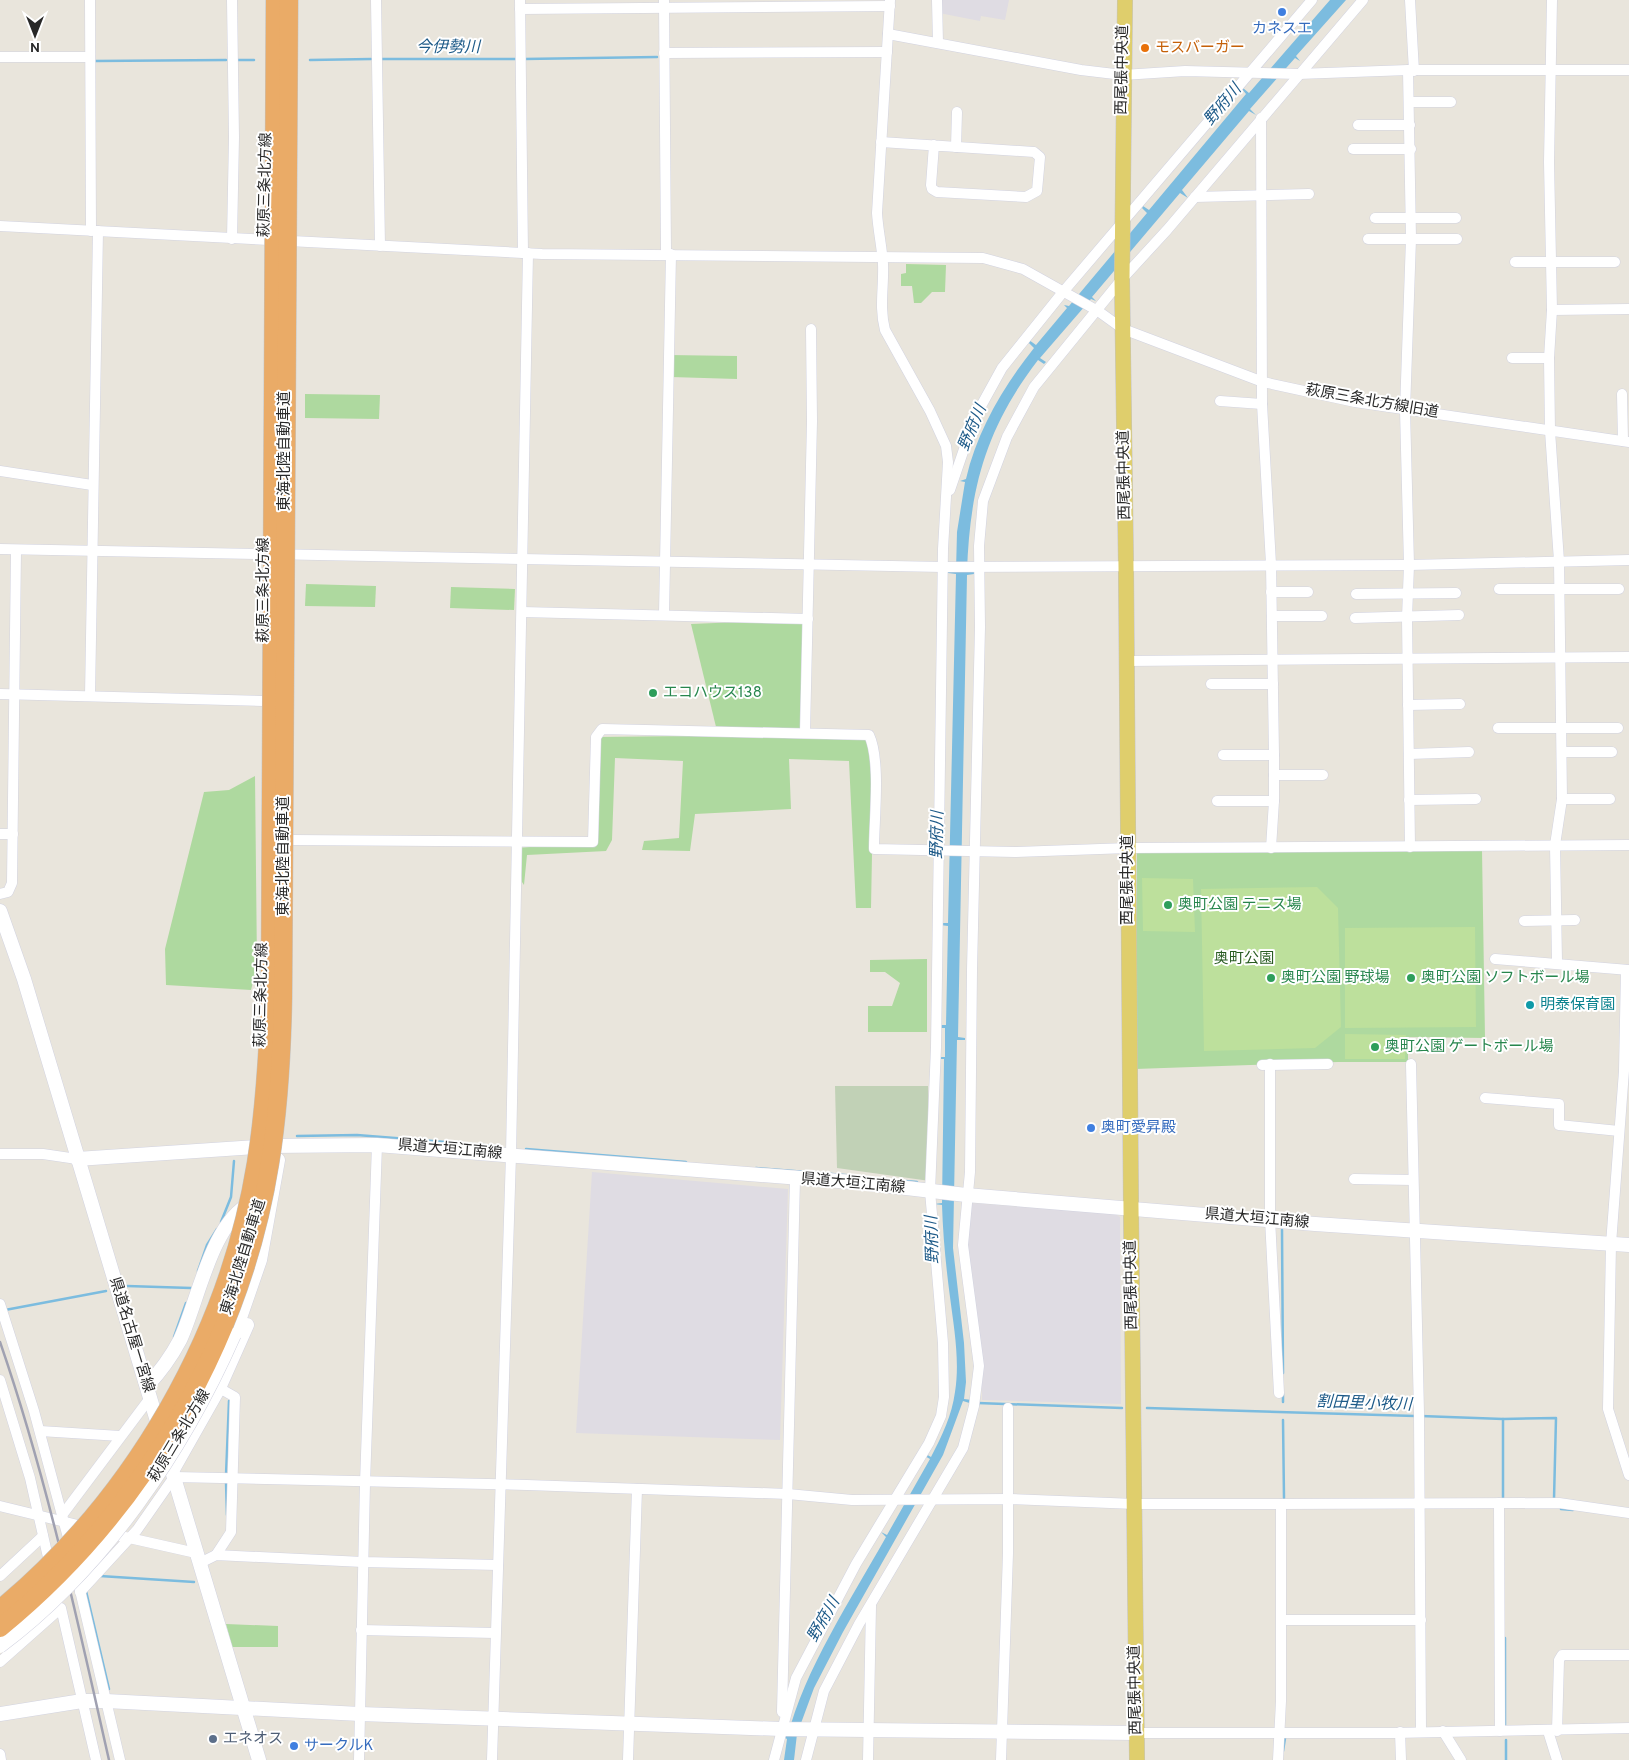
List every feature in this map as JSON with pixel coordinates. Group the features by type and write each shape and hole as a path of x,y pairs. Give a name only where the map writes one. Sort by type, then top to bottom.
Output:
{"highway":[{"name":"東海北陸自動車道","path":"0,1609 42,1571 96,1512 143,1449 165,1414 200,1347 218,1302 238,1240 256,1164 266,1076 270,997 275,0"},
{"name":"東海北陸自動車道","path":"0,1628 50,1585 84,1549 132,1489 178,1421 212,1352 241,1278 270,1165 278,1103 283,997 288,0"}],"main road":[{"name":"萩原三条北方線","path":"268,0 260,1099 261,1117 275,1146"},
{"name":"萩原三条北方線","path":"0,1646 35,1616 87,1564 148,1489 184,1433 209,1389 234,1335 256,1277 273,1195 276,1178 275,1146 290,1013 293,242 296,0"},
{"name":"西尾張中央道","path":"1125,0 1122,279 1137,1760"},
{"name":"県道名古屋一宮線","path":"0,911 24,979 259,1760"},
{"name":"県道大垣江南線","path":"78,1159 275,1146 377,1145 864,1183 966,1195 1415,1232 1629,1246"},
{"path":"148,1392 183,1332 212,1254 220,1239 243,1207 273,1195"},
{"path":"173,1474 219,1388 239,1345 262,1284 265,1237"},
{"path":"0,1714 82,1701 106,1701 360,1714 629,1724 782,1723 812,1730 1002,1730 1137,1733"}],"street":[{"path":"90,0 94,231 90,696"},
{"path":"232,0 234,137 232,239"},
{"path":"376,0 380,246"},
{"path":"937,0 938,43"},
{"path":"946,508 963,448 988,391 1002,368 1312,0"},
{"path":"806,1760 812,1730 824,1691 871,1603 963,1448 975,1403 979,1366 963,1245 966,1195 970,1172 980,627 979,566 983,501 1007,437 1034,387 1096,310 1195,197 1296,74 1363,0"},
{"path":"1410,0 1411,70 1409,102 1412,239 1405,410 1410,565 1407,618 1410,847"},
{"path":"1552,0 1549,162 1552,310 1549,358 1550,431 1559,561 1562,752 1562,799 1555,845 1557,962"},
{"path":"664,3 668,254 664,615"},
{"path":"492,1760 511,1155 522,612 525,253 520,4 890,3 877,213 882,258 881,316 885,330 930,411 946,446 948,462 943,566 936,1047 930,1191 943,1343 944,1397 941,1416 934,1432 848,1579 802,1664 782,1723 774,1760"},
{"path":"888,34 1081,70 1123,75 1185,71 1296,74 1411,70 1629,70"},
{"path":"664,53 887,52"},
{"path":"0,57 90,57"},
{"path":"1409,102 1451,102"},
{"path":"956,147 957,112"},
{"path":"1261,118 1262,404 1272,592 1274,801 1271,848"},
{"path":"1358,125 1410,125"},
{"path":"881,142 934,145 1037,153 1040,157 1037,191 1026,197 937,192 932,189 934,145"},
{"path":"1353,149 1410,149"},
{"path":"1195,197 1309,194"},
{"path":"1376,218 1456,218"},
{"name":"萩原三条北方線旧道","path":"0,226 525,253 991,260 1023,269 1096,310 1123,329 1263,382 1405,410 1626,442"},
{"path":"1368,239 1457,239"},
{"path":"1515,262 1615,262"},
{"path":"1552,310 1629,309"},
{"path":"805,732 812,421 811,329"},
{"path":"1512,358 1549,358"},
{"path":"1622,394 1626,442"},
{"path":"1220,401 1262,404"},
{"path":"0,471 92,485"},
{"path":"0,549 809,562 943,566 1410,565 1629,560"},
{"path":"0,894 8,892 12,883 16,550"},
{"path":"1499,589 1619,589"},
{"path":"1272,592 1308,592"},
{"path":"1356,594 1408,595 1456,593"},
{"path":"522,612 808,619"},
{"path":"1355,618 1459,615"},
{"path":"1272,616 1322,616"},
{"path":"1127,661 1629,658"},
{"path":"1211,684 1273,684"},
{"path":"0,694 263,701"},
{"path":"1408,705 1460,704"},
{"path":"1498,728 1618,728"},
{"path":"291,840 593,842 596,737 602,729 805,732 868,735 874,746 874,849 975,852 1128,848 1629,845"},
{"path":"1409,754 1469,752"},
{"path":"1562,752 1612,752"},
{"path":"1223,756 1274,756"},
{"path":"1274,775 1323,775"},
{"path":"1409,800 1476,799"},
{"path":"1562,799 1610,799"},
{"path":"1217,801 1274,801"},
{"path":"0,834 13,834"},
{"path":"1524,920 1575,920"},
{"path":"1495,959 1557,962 1627,970 1626,1080 1619,1131 1611,1244 1608,1409 1629,1475"},
{"path":"1279,1393 1270,1219 1266,1065 1328,1064"},
{"path":"1410,1064 1419,1416 1421,1731"},
{"path":"1485,1098 1559,1104 1559,1125 1619,1131"},
{"path":"359,1760 365,1483 377,1145"},
{"path":"1618,1146 1629,1147"},
{"path":"0,1154 43,1154 78,1159"},
{"path":"782,1723 795,1179"},
{"path":"1354,1179 1413,1180"},
{"path":"0,1304 40,1431 64,1518 80,1592 91,1618 100,1656 106,1701 120,1760"},
{"path":"167,1361 235,1397 231,1532 216,1555"},
{"path":"0,1380 39,1515 96,1760"},
{"path":"64,1518 148,1392"},
{"path":"1001,1760 1009,1499 1008,1408"},
{"path":"40,1431 120,1436"},
{"path":"80,1592 150,1514 173,1474 365,1483 500,1484 788,1494 852,1500 1009,1499 1135,1504 1559,1503 1629,1513"},
{"path":"628,1760 637,1489"},
{"path":"1499,1503 1500,1731"},
{"path":"1278,1760 1281,1732 1281,1504"},
{"path":"0,1506 39,1515 64,1518 129,1539 198,1558 216,1555 363,1562 498,1565"},
{"path":"0,1576 43,1536"},
{"path":"868,1760 871,1603"},
{"path":"0,1662 61,1608"},
{"path":"1282,1620 1421,1620"},
{"path":"361,1630 496,1633"},
{"path":"1557,1760 1552,1731 1559,1660 1562,1656 1629,1656"},
{"path":"1137,1733 1552,1731 1629,1728"},
{"path":"1443,1731 1461,1760"},
{"path":"1400,1732 1401,1760"},
{"path":"0,1754 1,1760"}],"shaded area":[{"path":"939,0 1009,0 1005,20 981,16 980,21 939,13"},
{"path":"592,1172 788,1189 780,1440 576,1433"},
{"path":"969,1203 1115,1214 1120,1217 1121,1404 982,1400 982,1359 966,1245"}],"green space":[{"path":"906,264 946,265 945,292 932,292 921,303 914,303 912,286 901,286 901,274 906,273"},
{"path":"669,355 737,356 737,379 671,377"},
{"path":"305,394 380,395 379,419 305,418"},
{"path":"306,584 376,586 375,607 305,606"},
{"path":"451,587 515,589 514,610 450,608"},
{"path":"808,619 806,729 717,731 691,624"},
{"path":"865,734 874,746 871,908 856,908 849,761 789,759 791,809 695,814 690,851 642,850 644,841 679,838 683,761 615,758 612,840 606,851 527,855 524,885 522,882 517,848 593,842 596,737"},
{"path":"255,776 257,966 251,990 166,985 165,949 204,792 229,790"},
{"name":"奥町公園","path":"1482,850 1485,1038 1408,1037 1408,1062 1338,1062 1135,1069 1137,852"},
{"name":"奥町公園 テニス場","path":"1142,878 1193,879 1195,932 1143,931"},
{"name":"奥町公園 野球場","path":"1317,887 1338,908 1341,1027 1315,1048 1204,1051 1201,889"},
{"name":"奥町公園 ソフトボール場","path":"1475,927 1476,1027 1345,1028 1345,928"},
{"path":"927,959 927,1032 868,1032 868,1006 892,1006 900,983 885,972 870,972 870,960"},
{"name":"奥町公園 ゲートボール場","path":"1345,1034 1406,1035 1405,1059 1345,1059"},
{"path":"835,1086 928,1086 930,1181 837,1168"},
{"path":"226,1624 278,1626 278,1647 232,1647"}],"water":[{"path":"1330,0 1346,0 1296,56 1300,61 1295,58 1250,109 1256,115 1249,111 1182,190 1188,198 1180,193 1092,297 1096,301 1091,299 1040,358 1046,362 1044,364 1038,360 1005,410 993,434 984,460 972,512 967,571 974,571 974,574 967,575 958,1037 965,1038 965,1040 957,1040 953,1248 964,1343 966,1382 964,1399 980,1401 979,1406 963,1401 943,1455 843,1632 814,1688 797,1734 794,1760 784,1760 787,1739 780,1735 788,1736 795,1711 817,1660 886,1537 881,1532 887,1535 930,1459 923,1455 924,1453 931,1457 943,1433 954,1401 957,1368 956,1345 946,1263 942,1205 934,1204 942,1203 944,1059 938,1059 938,1057 945,1057 945,1028 939,1028 939,1025 946,1025 948,926 940,925 940,923 948,923 956,574 948,573 948,571 956,571 957,532 965,482 960,481 966,479 977,444 992,410 1034,348 1028,342 1029,340 1036,345 1067,308 1064,305 1069,306 1147,213 1142,208 1143,206 1149,210 1246,94 1242,89 1249,93"}],"waterway":[{"name":"今伊勢川","path":"524,59 657,57"},
{"name":"今伊勢川","path":"310,60 371,59"},
{"name":"今伊勢川","path":"381,59 515,59"},
{"name":"今伊勢川","path":"95,61 226,60"},
{"name":"今伊勢川","path":"237,60 254,60"},
{"path":"297,1136 357,1135 496,1146"},
{"path":"526,1149 686,1162"},
{"path":"221,1222 231,1197 234,1161"},
{"path":"756,1168 857,1176"},
{"path":"905,1181 917,1182"},
{"path":"198,1271 207,1245 217,1229"},
{"path":"1282,1230 1283,1373"},
{"path":"127,1286 191,1288"},
{"path":"5,1310 106,1291"},
{"path":"174,1337 186,1303"},
{"path":"1283,1394 1283,1402"},
{"path":"226,1475 229,1401"},
{"name":"割田里小牧川","path":"978,1403 1122,1408"},
{"name":"割田里小牧川","path":"1147,1408 1415,1416"},
{"name":"割田里小牧川","path":"1421,1416 1503,1419 1503,1498"},
{"path":"1503,1419 1556,1418 1554,1499"},
{"path":"1283,1420 1284,1498"},
{"path":"226,1482 227,1515"},
{"path":"1561,1509 1573,1510"},
{"path":"100,1576 194,1582"},
{"path":"86,1591 109,1689"},
{"name":"割田里小牧川","path":"1505,1638 1505,1726"},
{"path":"1283,1751 1285,1738"},
{"name":"割田里小牧川","path":"1506,1740 1506,1760"}],"railway":[{"path":"0,1342 47,1497 109,1760"}],"place":[{"name":"カネスエ","path":"1282,12"},
{"name":"モスバーガー","path":"1145,48"},
{"name":"エコハウス138","path":"653,693"},
{"name":"奥町公園 テニス場","path":"1168,905"},
{"name":"奥町公園 野球場","path":"1271,978"},
{"name":"奥町公園 ソフトボール場","path":"1411,978"},
{"name":"明泰保育園","path":"1530,1005"},
{"name":"奥町公園 ゲートボール場","path":"1375,1047"},
{"name":"奥町愛昇殿","path":"1091,1128"},
{"name":"エネオス","path":"213,1739"},
{"name":"サークルK","path":"294,1746"}],"water label":[{"name":"野府川","path":"1223,105"},
{"name":"野府川","path":"973,428"},
{"name":"野府川","path":"938,835"},
{"name":"野府川","path":"933,1240"},
{"name":"野府川","path":"824,1620"}]}
